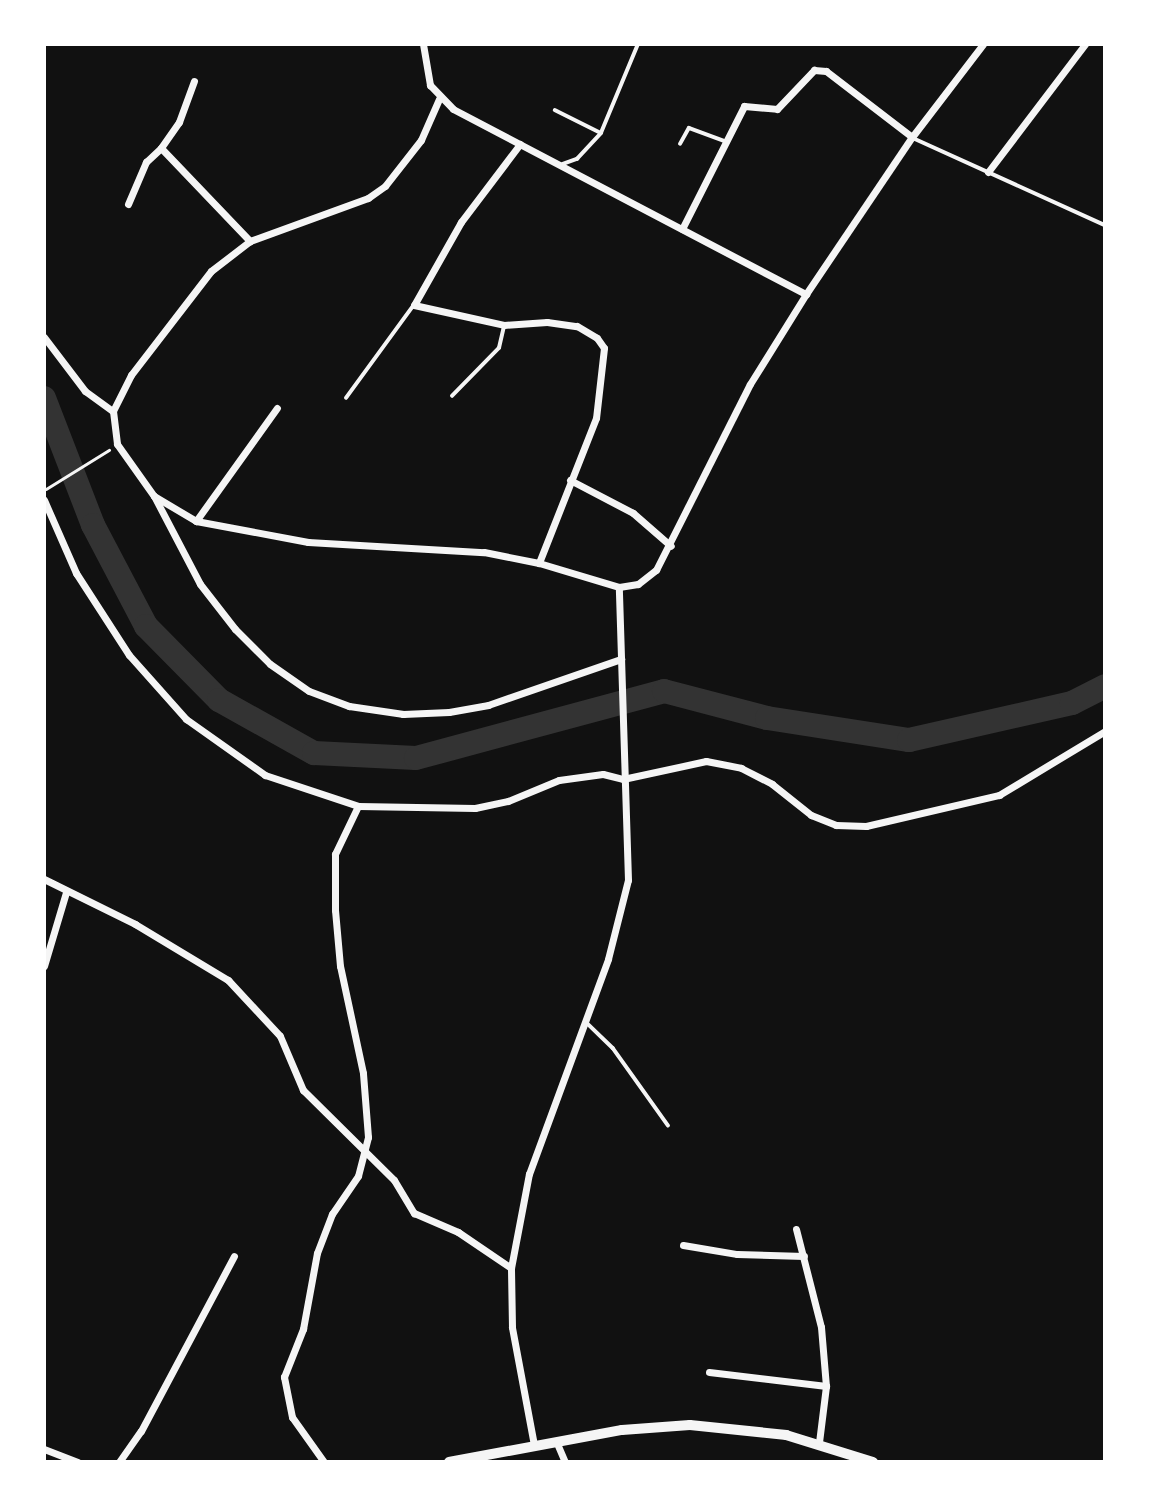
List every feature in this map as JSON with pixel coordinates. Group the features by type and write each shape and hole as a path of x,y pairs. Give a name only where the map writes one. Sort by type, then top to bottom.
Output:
{"main road":[{"path":"449,1462 622,1430 690,1425 740,1428 819,1442 873,1462"}],"street":[{"path":"423,44 430,85 439,99 806,294"},
{"path":"154,496 196,521 308,542 484,552 540,562 619,587 638,584 656,570 671,546 750,384 806,294 912,137 983,44"},
{"path":"988,172 1086,44"},
{"path":"682,229 724,141 744,106 777,109 820,69 912,137"},
{"path":"128,204 146,162 175,130 194,81"},
{"path":"439,99 421,141 386,186 368,198 250,241 188,297 131,375 113,411 117,444 154,496 200,584 235,629 280,671 309,691 349,706 403,713 449,712 488,705 621,659"},
{"path":"520,144 461,222 414,304 504,325 547,322 577,326 597,338 604,348 601,398 540,562"},
{"path":"161,148 250,241"},
{"path":"44,337 85,391 113,411"},
{"path":"196,521 277,408"},
{"path":"570,480 633,513 671,546"},
{"path":"44,500 76,573 129,655 186,719 265,775 358,806 475,808 508,801 559,780 603,774 623,779 670,767 718,764 741,768 772,784 811,815 836,825 866,826 999,795 1105,732"},
{"path":"534,1445 512,1327 511,1268 529,1174 612,946 628,880 619,587"},
{"path":"324,1462 292,1417 284,1377 303,1329 325,1231 358,1176 365,1154 363,1073 340,966 335,910 335,854 358,806"},
{"path":"44,879 135,924 228,980 281,1037 303,1090 353,1136 365,1154 394,1180 414,1213 458,1232 511,1268"},
{"path":"44,966 66,892"},
{"path":"796,1229 821,1327 826,1386 819,1442"},
{"path":"683,1245 737,1254 804,1256"},
{"path":"119,1462 141,1431 234,1256"},
{"path":"709,1372 826,1386"},
{"path":"556,1441 565,1462"},
{"path":"44,1449 78,1462"}],"lane":[{"path":"561,165 577,159 601,133 638,44"},
{"path":"555,110 601,133"},
{"path":"680,144 689,128 724,141"},
{"path":"912,137 1105,225"},
{"path":"346,398 414,304"},
{"path":"452,396 499,348 504,325"},
{"path":"585,1021 613,1048 668,1125"}],"path":[{"path":"44,491 111,448"}],"waterway":[{"path":"44,398 93,525 146,626 219,700 314,753 416,758 664,691 767,718 909,740 1072,703 1105,686"}]}
